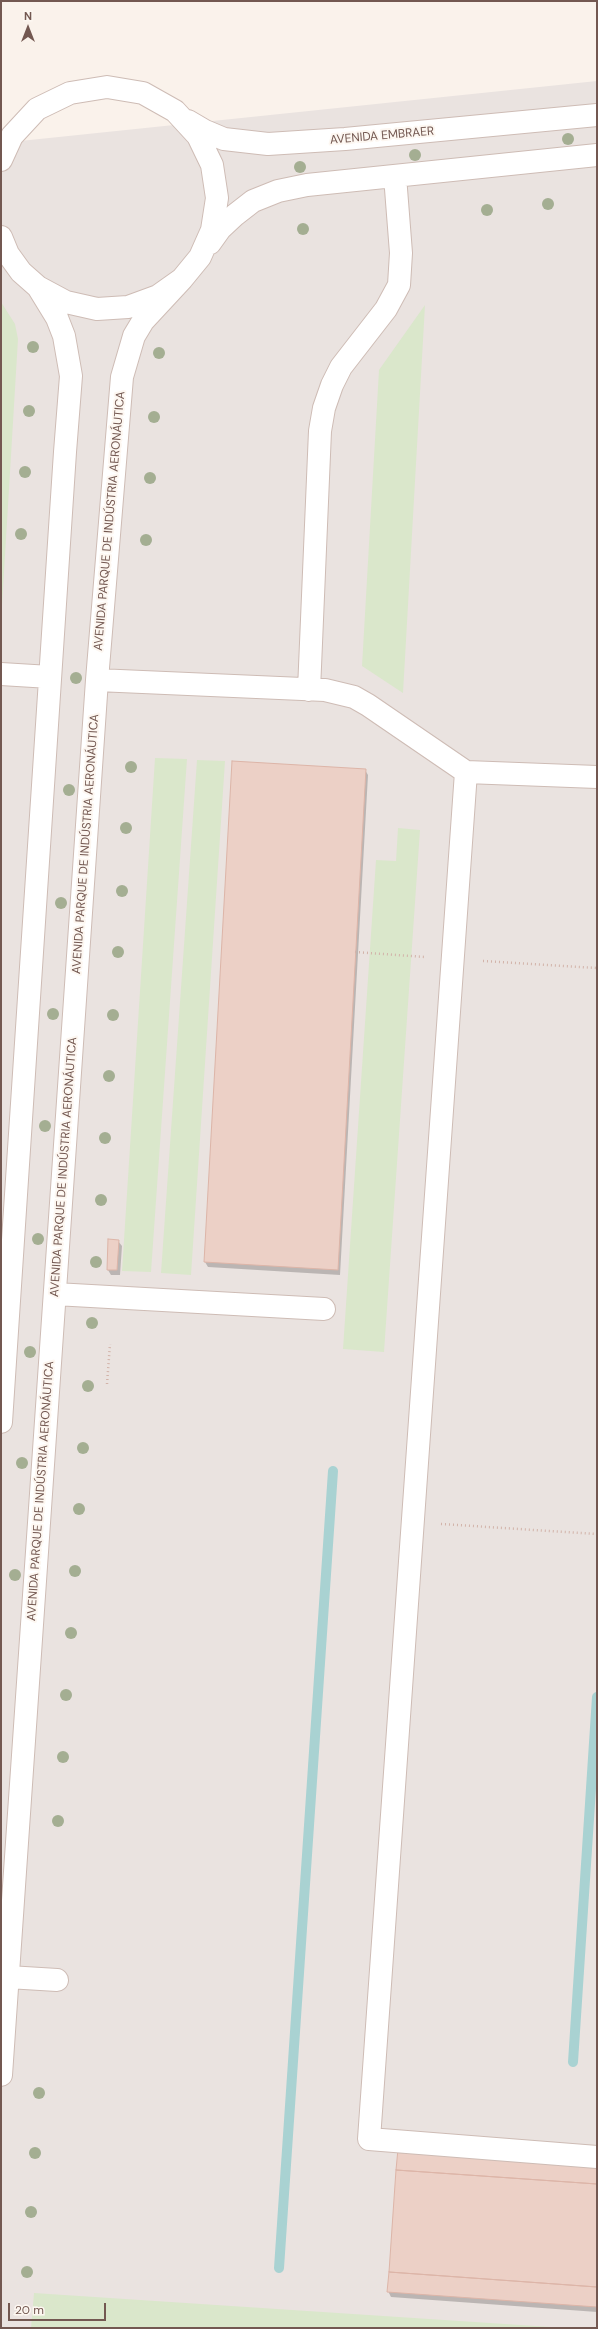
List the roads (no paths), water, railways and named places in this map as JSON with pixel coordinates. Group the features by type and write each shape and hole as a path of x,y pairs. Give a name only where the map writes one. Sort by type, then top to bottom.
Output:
{"street":[{"path":"1,160 6,141 37,109 70,93 107,87 142,93 175,111 198,136 212,165 217,198 212,230 200,257"},
{"name":"AVENIDA EMBRAER","path":"175,111 200,128 224,139 268,144 345,139 597,115"},
{"path":"1,255 38,287 66,302 97,309 128,307 158,296 182,279 220,229 235,215 253,201 278,191 307,185 597,155"},
{"path":"308,690 320,431 332,385 342,367 386,309 399,285 400,253 394,176"},
{"path":"1,237 8,254 21,272"},
{"name":"AVENIDA PARQUE DE INDÚSTRIA AERONÁUTICA","path":"1,2075 97,680 122,377 134,336 142,321 182,279"},
{"path":"1,1422 50,677 72,376 64,336 57,318 38,287"},
{"path":"1,674 50,677"},
{"path":"97,680 325,690 354,697 466,772 597,777"},
{"path":"466,772 369,2139 597,2157"},
{"path":"55,1294 324,1309"},
{"path":"8,1977 56,1980"}],"waterway":[{"path":"279,2268 333,1471"},
{"path":"573,2062 597,1697"}]}
